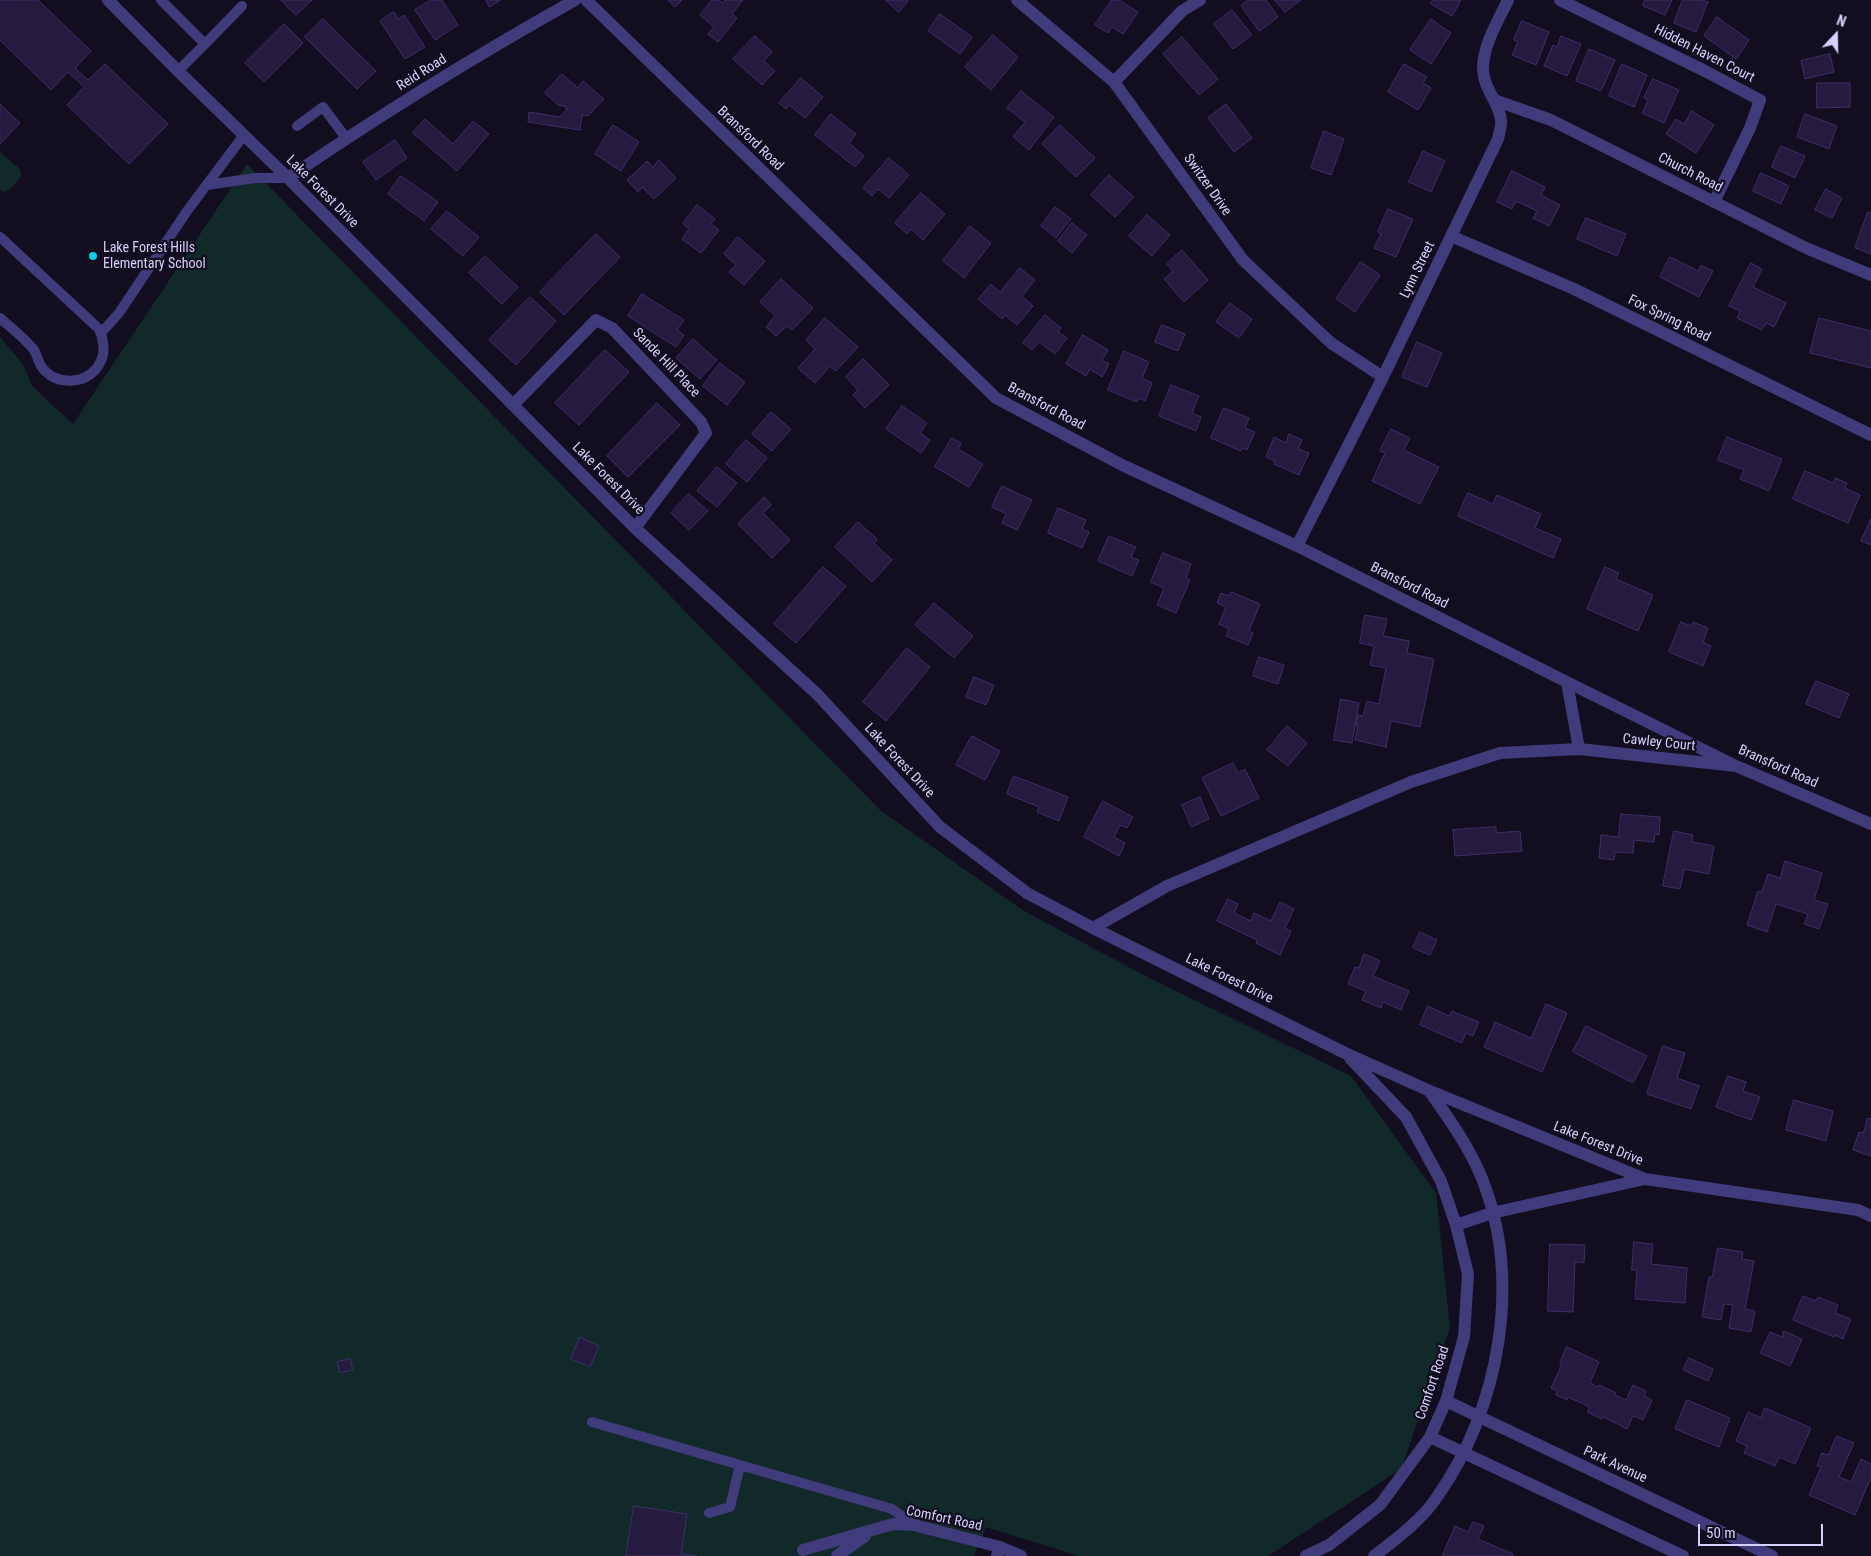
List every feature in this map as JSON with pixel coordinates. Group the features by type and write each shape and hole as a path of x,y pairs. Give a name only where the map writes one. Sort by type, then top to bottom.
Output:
{"street":[{"name":"Lake Forest Drive","path":"108,0 178,72 288,178 635,528 817,694 940,828 1027,893 1093,928 1345,1052 1430,1091 1645,1179 1858,1210 1871,1216"},
{"name":"Reid Road","path":"288,178 346,138 498,43 576,0"},
{"name":"Bransford Road","path":"586,0 996,398 1122,466 1297,546 1736,766 1871,824"},
{"name":"Switzer Drive","path":"1017,0 1114,82 1243,260 1330,343 1382,377"},
{"path":"1114,82 1182,11 1200,0"},
{"name":"Lynn Street","path":"1297,546 1498,139 1502,120 1486,86 1483,69 1488,42 1508,0"},
{"name":"Hidden Haven Court","path":"1560,0 1760,100 1750,128 1714,202"},
{"name":"Church Road","path":"1494,100 1551,120 1806,248 1871,275"},
{"name":"Fox Spring Road","path":"1451,236 1574,289 1871,435"},
{"name":"Sande Hill Place","path":"513,405 596,320 612,328 701,422 706,433 635,528"},
{"path":"1093,928 1167,886 1411,782 1500,753 1578,749 1567,682"},
{"name":"Cawley Court","path":"1578,749 1736,766"},
{"name":"Comfort Road","path":"1306,1556 1329,1545 1380,1505 1430,1437 1446,1401 1464,1337 1468,1274 1456,1225 1441,1181 1406,1117 1345,1052"},
{"path":"1374,1556 1405,1532 1437,1498 1464,1453 1480,1418 1496,1354 1503,1301 1503,1270 1492,1213 1481,1177 1464,1141 1430,1091"},
{"path":"1456,1225 1492,1213 1645,1179"},
{"name":"Park Avenue","path":"1446,1401 1772,1556"},
{"path":"1430,1437 1683,1556"},
{"name":"Comfort Road","path":"803,1550 893,1524 914,1525 998,1551 1021,1556"},
{"path":"837,1556 878,1528"}],"lane":[{"path":"161,0 205,44"},
{"path":"178,72 242,6"},
{"path":"297,126 322,107 346,138"},
{"path":"101,334 138,286 182,218 244,136"},
{"path":"207,185 255,178 288,178"},
{"path":"0,237 99,329 104,350 101,360 95,370 87,376 77,380 66,381 56,378 46,372 38,362 34,351 0,318"},
{"path":"592,1422 892,1509 914,1525"},
{"path":"709,1512 730,1507 740,1465"}],"green space":[{"path":"0,152 20,169 21,177 9,190 3,192 0,189"},
{"path":"247,164 880,810 1024,911 1153,980 1351,1076 1436,1193 1450,1328 1401,1469 1268,1556 1079,1556 986,1527 974,1556 0,1556 0,337 22,363 33,387 73,424"}],"building":[{"path":"0,0 38,0 91,51 75,68 88,80 105,64 168,124 129,164 67,105 84,87 68,72 51,90 0,40"},
{"path":"281,0 312,0 296,15"},
{"path":"431,0 442,0 458,25 435,40 415,10"},
{"path":"486,0 500,0 490,7"},
{"path":"668,0 682,0 675,7"},
{"path":"712,0 718,0 723,3 725,0 743,0 732,14 737,18 718,42 708,34 714,27 700,15"},
{"path":"886,0 907,0 908,1 899,12"},
{"path":"1112,0 1119,0 1138,12 1123,34 1112,27 1108,33 1095,25"},
{"path":"1248,0 1266,0 1278,17 1259,31 1241,6"},
{"path":"1275,0 1301,0 1285,12"},
{"path":"1433,0 1461,0 1452,16 1431,4"},
{"path":"1645,0 1672,0 1665,15 1643,6"},
{"path":"1683,0 1702,0 1708,2 1696,32 1674,23"},
{"path":"1232,10 1252,35 1233,49 1214,24"},
{"path":"394,12 398,19 404,15 425,47 405,59 380,21"},
{"path":"940,14 972,37 960,54 928,31"},
{"path":"1717,17 1749,40 1736,59 1704,36"},
{"path":"323,19 376,71 357,89 305,37"},
{"path":"1431,19 1451,33 1431,64 1410,50"},
{"path":"1522,21 1549,32 1536,65 1512,55 1518,42 1514,40"},
{"path":"284,24 303,43 264,82 245,63"},
{"path":"993,35 1018,57 991,90 965,67"},
{"path":"755,36 772,52 764,61 775,71 762,85 733,59"},
{"path":"1561,36 1581,44 1567,76 1544,66 1553,45 1557,47"},
{"path":"1182,37 1218,79 1199,95 1163,54"},
{"path":"1589,49 1615,60 1601,91 1576,81"},
{"path":"1830,54 1834,72 1805,79 1801,61"},
{"path":"1404,64 1427,77 1423,83 1431,88 1418,110 1388,92"},
{"path":"1622,64 1647,75 1634,107 1609,96"},
{"path":"562,74 578,88 583,81 604,99 588,116 582,115 580,130 528,122 529,112 560,117 567,109 564,106 558,105 545,93"},
{"path":"801,78 823,97 805,118 789,105 786,109 779,103"},
{"path":"1653,79 1679,90 1664,123 1642,113 1648,100 1644,98"},
{"path":"1817,83 1850,83 1850,107 1817,108"},
{"path":"1021,91 1054,117 1029,150 1013,137 1025,122 1007,108"},
{"path":"0,104 20,123 0,144"},
{"path":"1226,104 1252,138 1234,152 1208,118"},
{"path":"1692,111 1714,125 1696,153 1666,134 1676,119 1684,124"},
{"path":"831,114 856,134 849,143 864,156 855,167 815,135"},
{"path":"1805,114 1837,126 1829,149 1797,137"},
{"path":"425,119 453,144 473,121 489,134 457,171 413,133"},
{"path":"613,125 639,142 621,171 595,154"},
{"path":"1060,125 1095,158 1076,177 1042,144"},
{"path":"1324,131 1344,139 1331,175 1311,168"},
{"path":"395,140 407,158 376,180 363,162"},
{"path":"1781,146 1805,156 1795,178 1772,167"},
{"path":"1423,151 1445,161 1431,192 1409,182"},
{"path":"889,158 909,175 889,198 878,189 872,196 863,188"},
{"path":"659,160 676,178 654,199 642,187 638,192 627,180 647,161 653,167"},
{"path":"1512,171 1545,187 1541,195 1560,205 1549,226 1533,218 1537,211 1516,201 1512,209 1497,202"},
{"path":"1761,173 1789,186 1781,204 1753,191"},
{"path":"1109,175 1134,197 1115,217 1091,195"},
{"path":"401,176 438,202 424,221 388,194"},
{"path":"1826,189 1842,198 1832,218 1815,210"},
{"path":"921,193 945,214 923,240 911,229 907,234 895,223"},
{"path":"697,205 715,219 711,224 719,230 701,253 682,239 689,229 683,224"},
{"path":"1055,207 1071,219 1056,238 1041,226"},
{"path":"1388,209 1413,219 1396,257 1374,248 1381,234 1378,232"},
{"path":"447,211 479,237 463,256 431,229"},
{"path":"1868,212 1871,213 1871,254 1855,248"},
{"path":"1147,215 1170,235 1152,256 1129,236"},
{"path":"1586,218 1626,234 1617,256 1577,239"},
{"path":"1072,223 1087,235 1072,253 1058,241"},
{"path":"970,226 991,243 964,278 943,261"},
{"path":"596,234 620,257 564,315 540,292"},
{"path":"738,237 765,261 744,285 729,272 736,265 724,254"},
{"path":"1182,250 1208,280 1184,302 1164,279 1173,271 1167,264"},
{"path":"485,256 518,287 502,304 469,273"},
{"path":"1670,257 1698,271 1701,265 1713,271 1699,297 1660,277"},
{"path":"1361,262 1380,275 1355,312 1336,299"},
{"path":"1751,263 1762,269 1753,287 1786,303 1774,327 1766,323 1762,330 1737,318 1740,311 1729,306"},
{"path":"1020,268 1035,280 1022,296 1033,306 1017,325 1005,315 1002,319 978,299 991,284 1000,292"},
{"path":"781,279 813,308 792,330 787,326 776,336 766,327 775,316 760,302"},
{"path":"642,294 684,320 677,330 684,335 676,347 628,316"},
{"path":"530,297 556,321 516,365 489,340"},
{"path":"1230,303 1252,319 1239,338 1216,322"},
{"path":"1045,315 1061,328 1058,332 1067,338 1055,354 1039,342 1032,350 1023,343"},
{"path":"825,318 858,347 836,371 830,366 815,383 798,368 815,349 806,340"},
{"path":"1819,318 1871,331 1871,368 1810,353"},
{"path":"1162,325 1185,334 1178,351 1155,342"},
{"path":"1083,335 1108,350 1102,360 1109,364 1102,377 1090,369 1086,376 1066,364"},
{"path":"693,339 717,360 700,379 676,358"},
{"path":"1417,342 1442,353 1427,387 1402,377"},
{"path":"605,350 629,372 579,425 555,403"},
{"path":"1124,351 1149,362 1142,378 1152,383 1145,401 1139,398 1137,402 1108,390"},
{"path":"863,359 889,385 865,408 853,395 858,390 846,377"},
{"path":"720,363 745,382 727,405 703,386"},
{"path":"1171,385 1199,396 1192,413 1201,417 1196,431 1159,416"},
{"path":"657,403 680,425 628,477 607,456"},
{"path":"902,406 927,423 920,433 930,440 921,453 886,429"},
{"path":"1224,408 1249,418 1245,428 1255,432 1247,450 1242,448 1241,451 1211,438"},
{"path":"771,412 791,429 772,451 752,434"},
{"path":"1391,429 1410,438 1404,450 1439,467 1420,504 1372,481 1385,453 1380,451"},
{"path":"1289,434 1302,440 1298,449 1309,453 1299,475 1274,464 1275,461 1266,457 1274,437 1286,443"},
{"path":"1727,437 1782,459 1769,491 1740,479 1744,470 1718,460"},
{"path":"952,438 961,443 958,449 983,464 969,487 935,467"},
{"path":"746,440 767,458 747,482 726,464"},
{"path":"717,467 737,483 717,507 697,491"},
{"path":"1805,471 1833,483 1835,478 1847,483 1845,488 1860,495 1848,523 1793,499"},
{"path":"1002,486 1032,500 1017,530 1002,523 1006,514 992,507"},
{"path":"1468,493 1493,504 1497,495 1541,514 1535,528 1561,539 1553,558 1458,516"},
{"path":"689,494 708,511 689,530 671,513"},
{"path":"764,497 771,505 763,513 790,540 772,558 738,524"},
{"path":"1058,508 1086,520 1082,529 1089,532 1082,548 1048,533"},
{"path":"1871,519 1871,545 1861,541"},
{"path":"858,522 877,539 874,543 892,560 872,582 835,547"},
{"path":"1109,536 1136,547 1131,557 1139,560 1132,576 1098,561"},
{"path":"1163,553 1191,564 1186,578 1190,580 1176,613 1157,605 1164,588 1151,582"},
{"path":"823,567 846,586 796,643 774,624"},
{"path":"1605,567 1619,573 1616,579 1653,595 1638,631 1587,609"},
{"path":"1231,592 1260,604 1249,631 1253,633 1248,645 1226,636 1229,629 1219,624 1226,607 1217,603 1221,593 1229,596"},
{"path":"934,603 973,636 954,658 915,625"},
{"path":"1365,615 1387,619 1383,636 1409,641 1407,653 1434,659 1420,727 1391,721 1386,747 1355,740 1358,715 1363,716 1367,701 1379,704 1386,668 1370,665 1374,646 1360,643"},
{"path":"1681,622 1691,626 1693,622 1708,628 1703,642 1711,646 1703,666 1669,652"},
{"path":"907,648 930,667 886,721 863,702"},
{"path":"1259,657 1284,665 1278,684 1253,676"},
{"path":"974,677 994,685 986,705 966,697"},
{"path":"1816,681 1849,694 1839,718 1806,704"},
{"path":"1341,699 1359,703 1352,743 1334,740"},
{"path":"1287,726 1307,743 1288,766 1267,750"},
{"path":"972,736 1000,751 985,780 956,765"},
{"path":"1233,763 1238,773 1245,769 1259,798 1221,816 1202,778"},
{"path":"1014,776 1068,797 1059,821 1037,812 1039,807 1007,794"},
{"path":"1200,797 1209,819 1191,827 1182,805"},
{"path":"1103,801 1133,817 1127,828 1120,825 1114,837 1125,843 1119,856 1084,837"},
{"path":"1621,814 1660,817 1659,835 1655,834 1654,842 1634,840 1633,853 1615,852 1614,860 1599,858 1601,835 1618,837"},
{"path":"1496,827 1496,833 1520,831 1522,851 1455,856 1453,830"},
{"path":"1674,831 1693,835 1692,842 1714,846 1709,874 1684,869 1680,889 1663,886"},
{"path":"1785,861 1822,873 1814,900 1828,904 1819,929 1804,924 1808,914 1776,904 1767,932 1747,925 1758,891 1762,892 1768,874 1780,878"},
{"path":"1228,899 1238,904 1234,913 1251,921 1254,913 1271,921 1280,902 1294,909 1285,928 1291,931 1280,955 1256,943 1257,940 1217,921"},
{"path":"1420,932 1437,940 1430,955 1413,948"},
{"path":"1364,954 1380,961 1373,976 1409,991 1401,1010 1383,1002 1381,1008 1362,1000 1366,991 1348,984 1355,967 1359,968"},
{"path":"1546,1004 1567,1013 1542,1072 1484,1047 1495,1022 1531,1038"},
{"path":"1428,1006 1449,1016 1452,1011 1479,1022 1473,1036 1466,1033 1462,1043 1420,1025"},
{"path":"1586,1026 1647,1056 1633,1083 1573,1052"},
{"path":"1663,1046 1685,1053 1677,1078 1699,1086 1691,1109 1647,1094"},
{"path":"1728,1076 1746,1082 1743,1091 1760,1097 1751,1120 1716,1107"},
{"path":"1794,1100 1833,1111 1826,1141 1786,1130"},
{"path":"1868,1118 1871,1119 1871,1156 1853,1150 1859,1132 1863,1133"},
{"path":"1634,1242 1653,1244 1651,1264 1687,1268 1685,1303 1635,1299 1637,1270 1632,1270"},
{"path":"1550,1244 1585,1245 1584,1263 1575,1262 1573,1312 1548,1311"},
{"path":"1718,1248 1743,1252 1742,1259 1754,1261 1745,1309 1755,1311 1751,1332 1729,1328 1733,1305 1724,1304 1721,1320 1702,1317 1709,1277 1712,1277"},
{"path":"1803,1296 1816,1301 1818,1297 1838,1305 1835,1313 1851,1319 1843,1339 1793,1320"},
{"path":"1784,1331 1802,1339 1790,1366 1760,1353 1770,1332 1782,1337"},
{"path":"580,1337 599,1346 590,1367 571,1359"},
{"path":"1567,1347 1599,1362 1590,1383 1616,1393 1615,1395 1626,1400 1633,1385 1646,1391 1644,1396 1652,1400 1643,1420 1633,1416 1627,1429 1604,1417 1602,1419 1587,1412 1590,1407 1568,1397 1567,1400 1556,1395 1557,1391 1551,1388 1562,1364 1560,1363"},
{"path":"1689,1358 1713,1369 1708,1381 1683,1370"},
{"path":"350,1359 353,1370 340,1373 337,1362"},
{"path":"1687,1400 1730,1418 1719,1447 1675,1429"},
{"path":"1765,1408 1811,1428 1795,1464 1779,1457 1775,1466 1744,1453 1747,1446 1736,1441 1748,1412 1761,1418"},
{"path":"1837,1436 1854,1443 1839,1477 1851,1482 1861,1459 1871,1464 1871,1477 1855,1515 1809,1495 1821,1467 1817,1466 1822,1453 1828,1455"},
{"path":"634,1506 687,1514 681,1554 697,1556 626,1556"},
{"path":"1473,1522 1484,1526 1478,1539 1513,1554 1513,1556 1442,1556 1455,1526 1468,1532"}],"place":[{"name":"Lake Forest Hills Elementary School","path":"93,256"}]}
